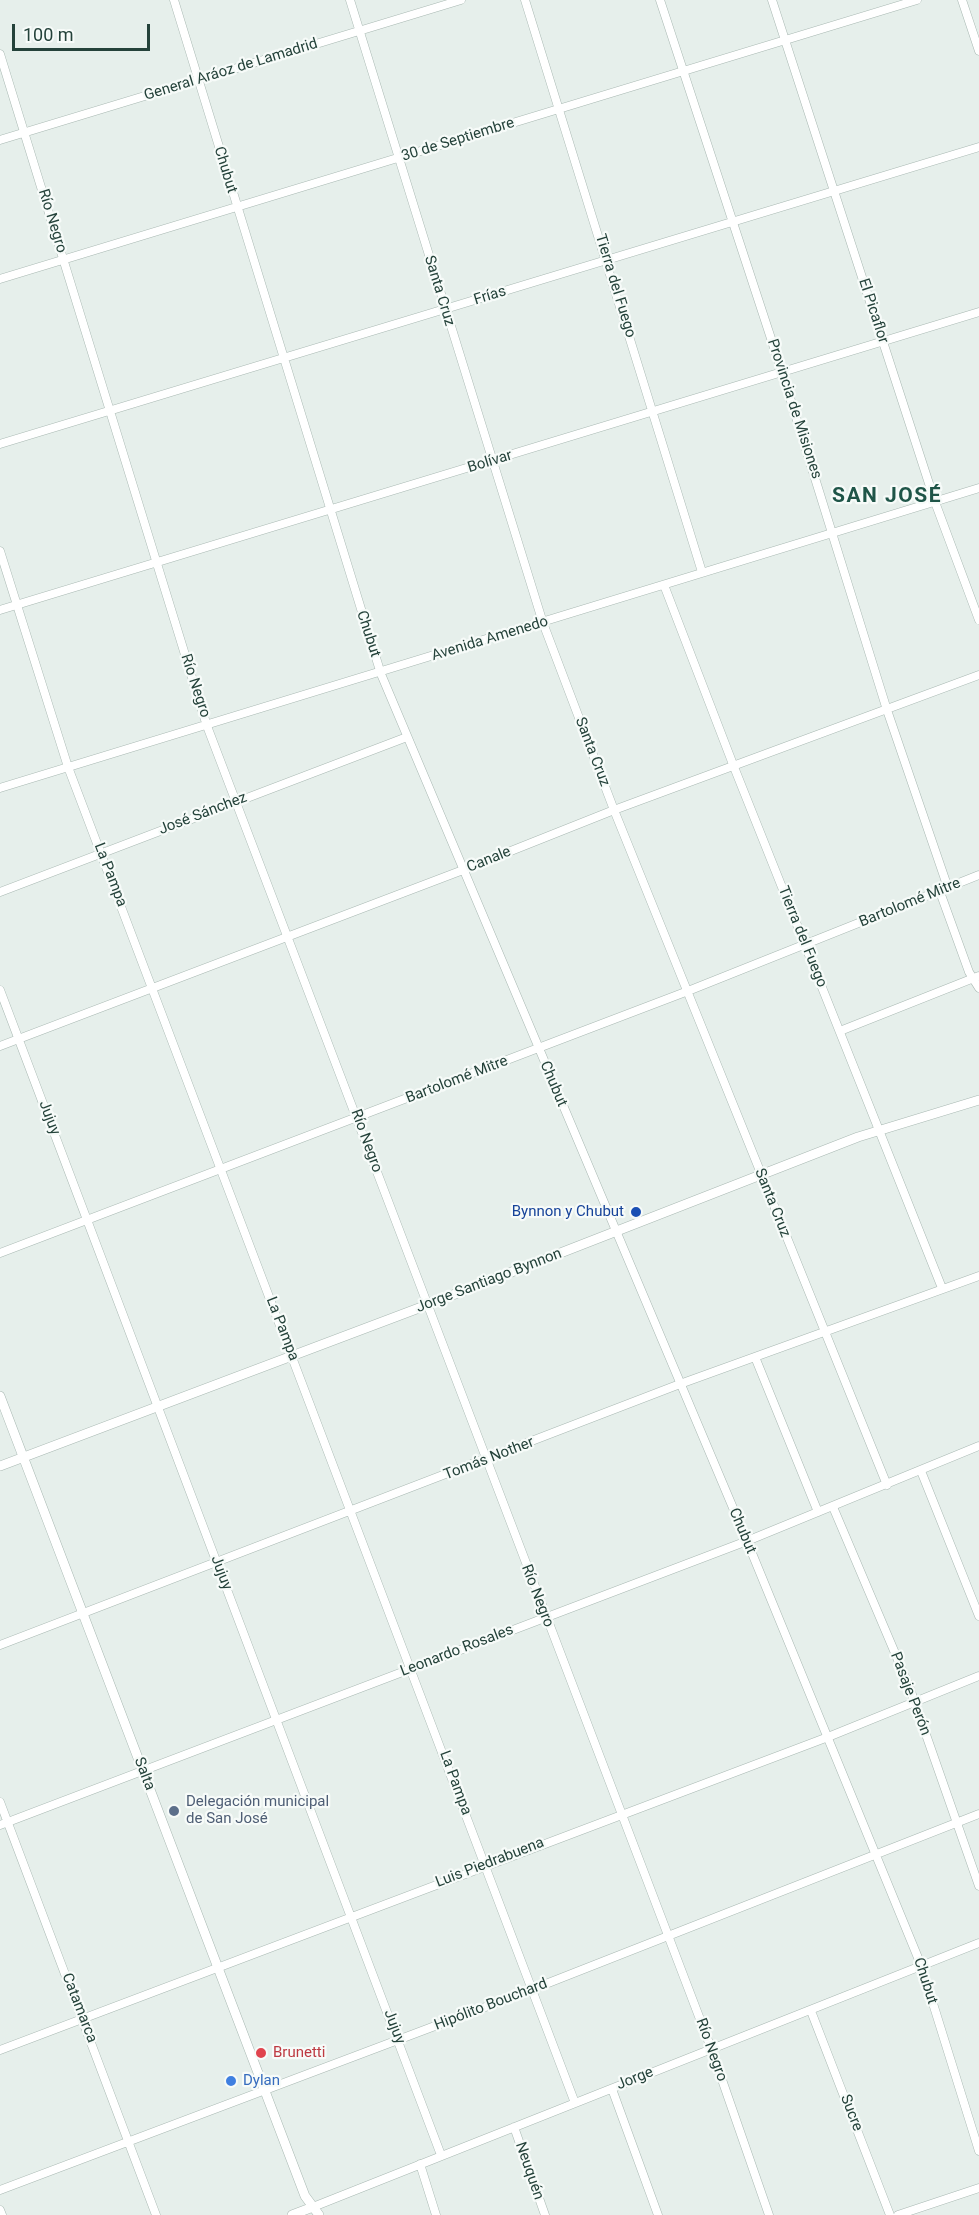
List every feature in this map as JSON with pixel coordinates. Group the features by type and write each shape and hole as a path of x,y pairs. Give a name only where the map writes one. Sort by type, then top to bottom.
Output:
{"street":[{"name":"Chubut","path":"174,0 328,511 381,674 877,1855 921,1965 979,2151"},
{"name":"Santa Cruz","path":"350,0 543,623 614,810 888,1485"},
{"name":"General Aráoz de Lamadrid","path":"0,140 461,0"},
{"name":"Tierra del Fuego","path":"525,0 702,572"},
{"name":"Provincia de Misiones","path":"660,0 782,372 944,890 979,988"},
{"name":"El Picaflor","path":"772,0 935,502 979,620"},
{"name":"30 de Septiembre","path":"0,279 917,0"},
{"path":"962,0 979,51"},
{"name":"Río Negro","path":"0,54 155,564 207,726 545,1618 711,2048 769,2215"},
{"name":"Frías","path":"0,444 979,147"},
{"name":"Bolívar","path":"0,610 979,312"},
{"name":"Avenida Amenedo","path":"0,788 381,674 832,531 979,488"},
{"name":"La Pampa","path":"0,551 68,768 412,1668 575,2103"},
{"name":"Tierra del Fuego","path":"664,585 734,767 942,1288"},
{"name":"Canale","path":"0,1046 463,870 614,810 979,675"},
{"name":"José Sánchez","path":"0,892 407,737"},
{"name":"Bartolomé Mitre","path":"0,1253 222,1171 805,946 979,875"},
{"path":"840,1031 976,977"},
{"name":"Jujuy","path":"0,990 276,1720 400,2040 441,2155"},
{"name":"Jorge Santiago Bynnon","path":"0,1466 427,1305 760,1174 880,1130 979,1100"},
{"name":"Tomás Nother","path":"0,1645 84,1615 680,1384 979,1276"},
{"path":"755,1357 818,1512"},
{"name":"Salta","path":"0,1396 304,2196 319,2215"},
{"name":"Leonardo Rosales","path":"4,1824 747,1541 979,1446"},
{"path":"921,1471 979,1616"},
{"name":"Pasaje Perón","path":"833,1507 914,1701 979,1886"},
{"name":"Luis Piedrabuena","path":"0,2050 621,1813 828,1737 979,1676"},
{"name":"Catamarca","path":"0,1802 4,1824 83,2020 156,2215"},
{"name":"Hipólito Bouchard","path":"0,2190 533,1989 979,1814"},
{"name":"Jorge","path":"292,2215 979,1943"},
{"name":"Sucre","path":"811,2011 890,2215"},
{"path":"612,2089 658,2215"},
{"name":"Neuquén","path":"514,2127 545,2215"},
{"path":"420,2164 436,2215"},
{"path":"898,2215 979,2188"},
{"path":"0,2210 2,2215"}],"place":[{"name":"Bynnon y Chubut","path":"636,1212"},
{"name":"Delegación municipal de San José","path":"174,1811"},
{"name":"Brunetti","path":"261,2053"},
{"name":"Dylan","path":"231,2081"}],"district":[{"name":"SAN JOSÉ","path":"887,497"}]}
